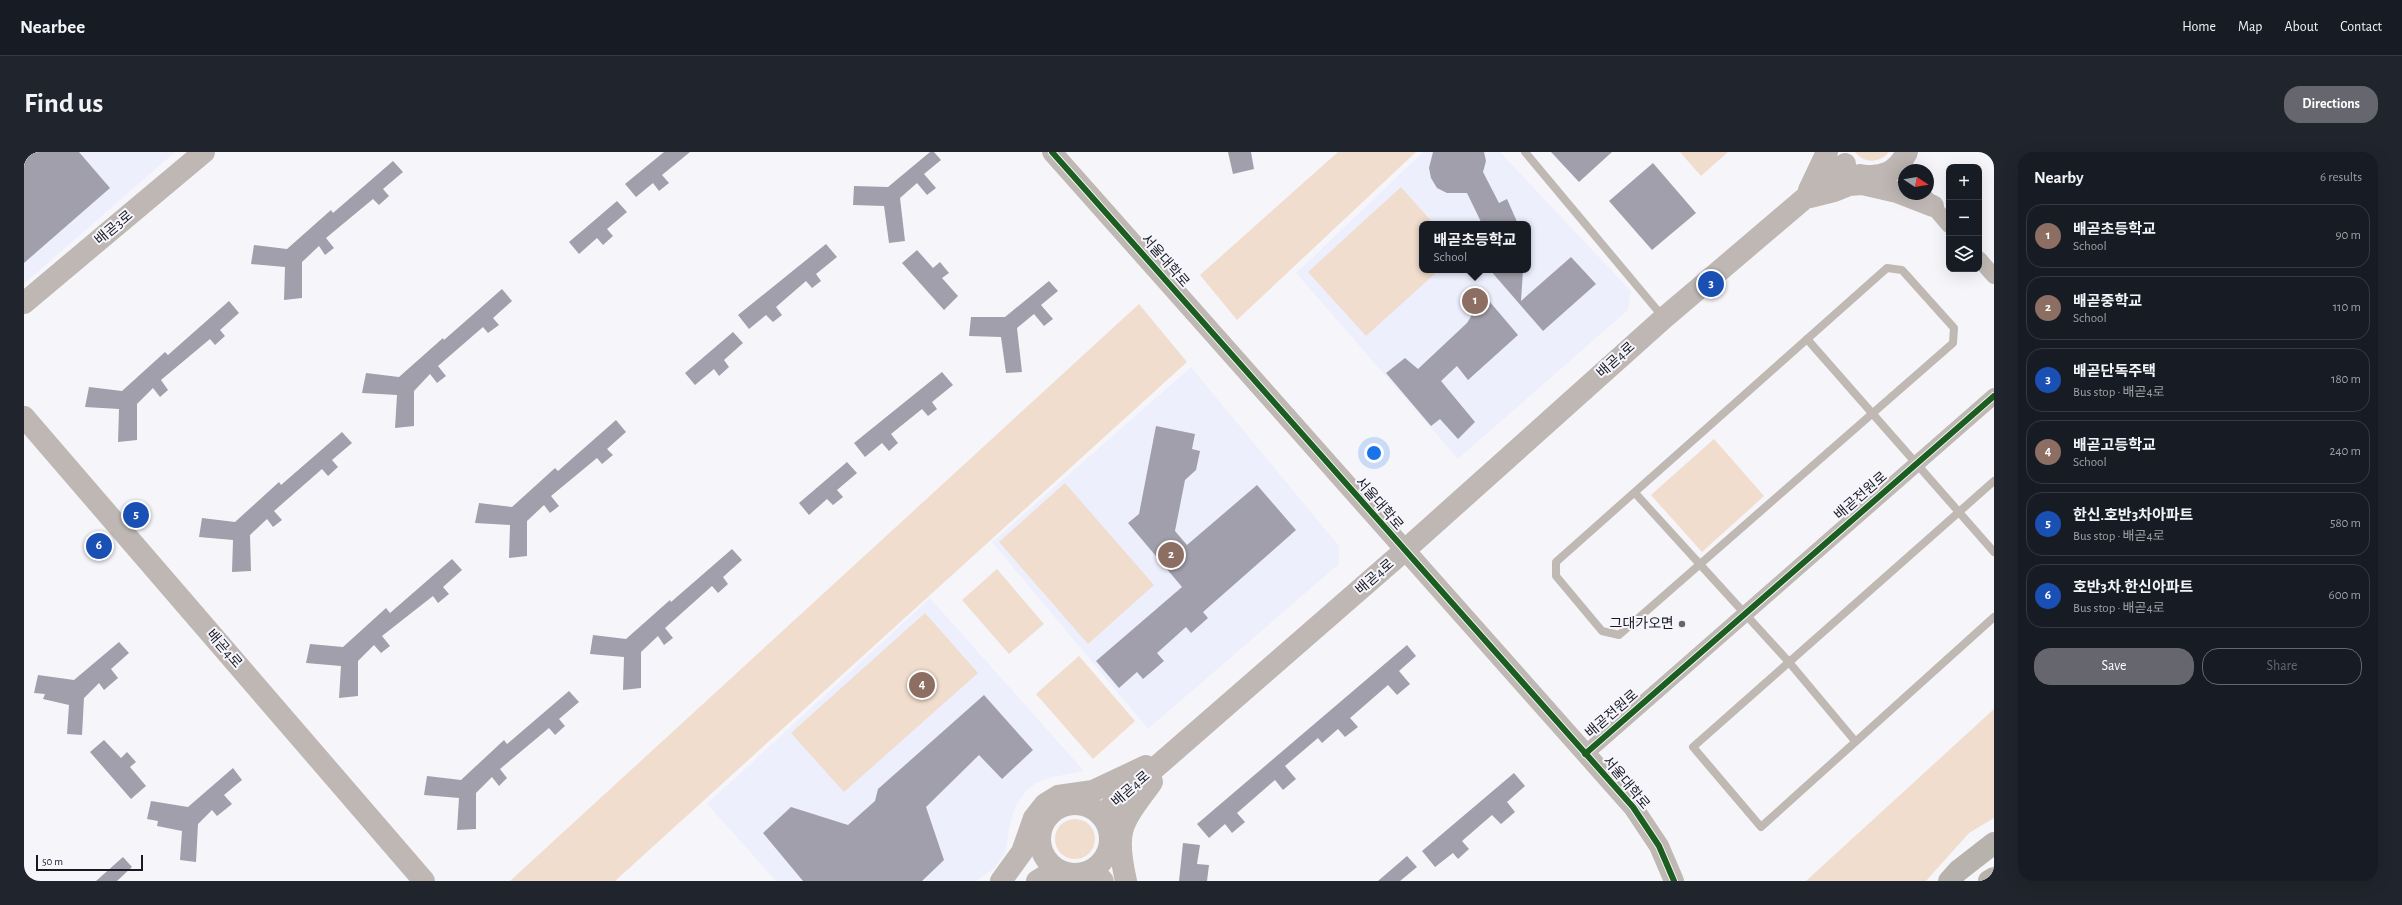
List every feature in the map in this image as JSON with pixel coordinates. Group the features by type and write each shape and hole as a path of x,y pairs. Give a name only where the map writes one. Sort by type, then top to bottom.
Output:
{"highway":[{"path":"1949,881 1958,871 1994,843"},
{"path":"1990,881 1994,878"}],"main road":[{"name":"배곧3로","path":"24,304 204,152"},
{"path":"1804,198 1827,152"},
{"path":"1907,164 1915,152"},
{"name":"배곧4로","path":"1101,815 1404,551 1664,318 1804,198 1841,158 1859,175 1872,177 1883,176 1898,169"},
{"path":"1804,198 1834,191 1849,185 1862,184 1898,192"},
{"name":"배곧4로","path":"24,417 424,881"},
{"path":"1001,881 1022,852 1034,818 1045,804 1058,796 1093,791 1171,754"},
{"path":"1126,881 1119,846 1120,833 1126,818 1171,754"},
{"path":"1014,881 1025,871 1040,843 1041,832 1046,820 1053,812 1064,806 1076,804 1087,806 1101,815 1109,830 1110,841 1108,852 1099,875 1053,871 1037,881"},
{"path":"1040,843 1044,855 1051,864 1060,871"}],"street":[{"name":"서울대학로","path":"1052,152 1404,551 1633,807 1660,846 1674,881"},
{"path":"1929,200 1946,221"},
{"path":"1982,262 1994,276"},
{"name":"배곧전원로","path":"1585,754 1994,396"}],"lane":[{"path":"1525,152 1664,318"},
{"path":"1887,268 1902,270 1954,328 1953,342 1873,414 1619,635 1602,631 1556,576 1556,562 1887,268"},
{"path":"1807,339 1958,513 1994,552"},
{"path":"1994,481 1788,661 1693,747 1761,827 1994,617"},
{"path":"1635,493 1744,615 1788,661 1856,741"}],"shaded area":[{"path":"24,152 175,152 24,284"},
{"path":"1338,152 1416,152 1237,320 1200,275"},
{"path":"1423,152 1500,152 1631,291 1628,310 1458,459 1296,273"},
{"path":"1680,152 1728,152 1701,176"},
{"path":"1855,152 1889,152 1885,156 1872,161 1863,159"},
{"path":"1401,187 1431,221 1419,221 1419,273 1436,273 1366,336 1308,272"},
{"path":"1139,304 1187,362 615,881 510,881"},
{"path":"1191,367 1339,546 1339,564 1148,729 992,542"},
{"path":"1714,439 1764,496 1702,552 1651,495"},
{"path":"1065,483 1154,585 1088,644 999,542"},
{"path":"997,569 1044,624 1009,654 962,600"},
{"path":"930,598 1084,771 1049,778 1036,783 1025,792 1016,806 1011,820 1005,853 994,869 976,881 776,881 707,804"},
{"path":"925,613 978,673 844,792 791,733"},
{"path":"1079,656 1135,721 1093,759 1036,694"},
{"path":"1994,709 1994,818 1969,833 1926,881 1806,881"},
{"path":"1075,819 1086,822 1092,828 1095,839 1092,850 1086,856 1075,859 1064,856 1058,850 1055,839 1058,828 1064,822"}],"building":[{"path":"24,152 79,152 110,188 24,263"},
{"path":"664,152 690,152 662,175 669,183 659,191 653,183 636,197 625,184"},
{"path":"930,152 934,152 941,160 924,174 936,188 927,195 917,183 900,198 905,241 889,243 884,206 853,205 854,186 888,187"},
{"path":"1228,152 1251,152 1254,169 1233,174"},
{"path":"1433,152 1484,152 1486,161 1483,172 1499,203 1507,199 1517,221 1481,221 1467,193 1447,193 1437,188 1431,178 1429,168"},
{"path":"1551,152 1612,152 1579,182"},
{"path":"393,161 403,172 383,189 389,196 379,205 373,199 326,238 334,248 325,255 319,246 302,262 302,298 284,300 285,267 251,264 254,245 287,249 331,210 333,213"},
{"path":"1653,163 1696,213 1652,250 1609,201"},
{"path":"617,201 627,212 607,229 613,236 603,245 597,238 579,254 569,242"},
{"path":"826,244 837,257 816,274 821,281 812,288 806,281 776,307 782,315 773,322 766,315 749,329 738,315"},
{"path":"917,250 933,268 940,262 949,273 942,278 958,296 944,310 902,263"},
{"path":"1571,257 1596,284 1543,331 1493,273 1523,273 1521,301"},
{"path":"1049,281 1058,291 1041,305 1053,319 1044,326 1034,314 1017,328 1022,372 1006,373 1001,337 969,336 971,317 1005,317"},
{"path":"502,289 512,301 493,318 499,325 488,333 483,327 438,366 446,376 437,383 430,374 414,391 414,426 395,428 397,395 362,393 366,373 399,377"},
{"path":"1484,295 1518,335 1468,380 1457,366 1441,381 1475,422 1458,439 1440,419 1431,426 1386,373 1405,358 1418,369 1467,323"},
{"path":"229,301 239,313 220,330 225,336 215,345 210,339 161,380 168,390 160,397 153,388 137,404 137,440 118,442 119,409 85,407 89,387 122,391 165,352 168,355"},
{"path":"733,332 743,343 724,360 729,367 719,376 714,369 695,385 685,373"},
{"path":"942,372 953,385 932,402 937,409 928,416 922,409 891,434 898,443 889,451 882,443 865,457 854,443"},
{"path":"616,420 626,432 607,449 613,455 602,464 597,458 551,496 559,506 550,513 544,505 527,521 527,556 509,558 510,525 475,523 479,503 512,507 555,468 558,471"},
{"path":"1156,426 1195,434 1192,449 1200,451 1196,470 1185,480 1175,531 1187,545 1257,485 1296,530 1203,612 1208,618 1191,633 1186,627 1157,653 1164,661 1143,679 1137,672 1119,688 1096,661 1182,587 1128,523 1139,514"},
{"path":"342,432 352,443 332,460 338,467 328,476 322,469 274,511 282,520 273,527 267,519 250,535 251,571 232,572 233,540 199,537 202,518 235,522 279,482 281,485"},
{"path":"847,462 857,473 837,490 843,497 833,505 827,499 809,515 799,503"},
{"path":"732,549 742,560 723,577 728,584 718,593 712,586 665,628 673,638 664,645 658,636 641,652 641,688 623,690 624,657 590,654 593,635 626,639 670,600 671,602"},
{"path":"452,559 462,570 443,587 449,594 438,603 433,596 382,636 390,646 381,653 374,645 358,661 358,696 339,698 341,666 306,663 310,644 343,647 386,608 390,613"},
{"path":"119,642 129,653 111,669 118,678 104,690 99,683 84,698 82,735 67,734 69,705 43,699 45,694 34,693 38,675 74,680"},
{"path":"1407,645 1416,656 1399,671 1410,684 1397,695 1388,685 1350,718 1358,727 1345,737 1338,729 1322,743 1318,738 1285,766 1296,779 1283,790 1275,780 1237,813 1245,822 1232,833 1225,824 1209,838 1197,824"},
{"path":"569,691 579,702 559,719 565,726 555,735 549,728 500,769 507,778 499,786 492,777 476,793 476,829 457,830 459,798 424,795 427,776 461,780 504,740 507,744"},
{"path":"984,695 1033,750 1002,779 979,755 926,807 944,860 922,881 803,881 763,833 791,807 848,825 875,801 878,789"},
{"path":"104,740 121,758 127,752 136,762 130,767 146,786 131,799 90,752"},
{"path":"233,768 242,780 224,795 232,804 217,816 212,810 198,824 196,862 180,860 182,831 157,826 158,821 147,819 151,801 188,807"},
{"path":"1514,773 1525,786 1507,802 1515,812 1501,824 1492,815 1462,841 1469,849 1458,859 1453,853 1435,867 1422,851"},
{"path":"1183,843 1200,845 1197,864 1209,865 1207,881 1179,881"},
{"path":"1407,856 1417,867 1400,881 1378,881"},
{"path":"123,857 132,867 117,881 96,881"}],"cycle path":[{"path":"1052,152 1633,807 1659,846 1674,881"},
{"path":"1585,754 1994,396"}],"place":[{"name":"배곧단독주택","path":"1711,284"},
{"name":"배곧초등학교","path":"1475,301"},
{"name":"한신.호반3차아파트","path":"136,515"},
{"name":"호반3차.한신아파트","path":"99,546"},
{"name":"배곧중학교","path":"1171,555"},
{"name":"그대가오면","path":"1682,624"},
{"name":"배곧고등학교","path":"922,685"}]}
